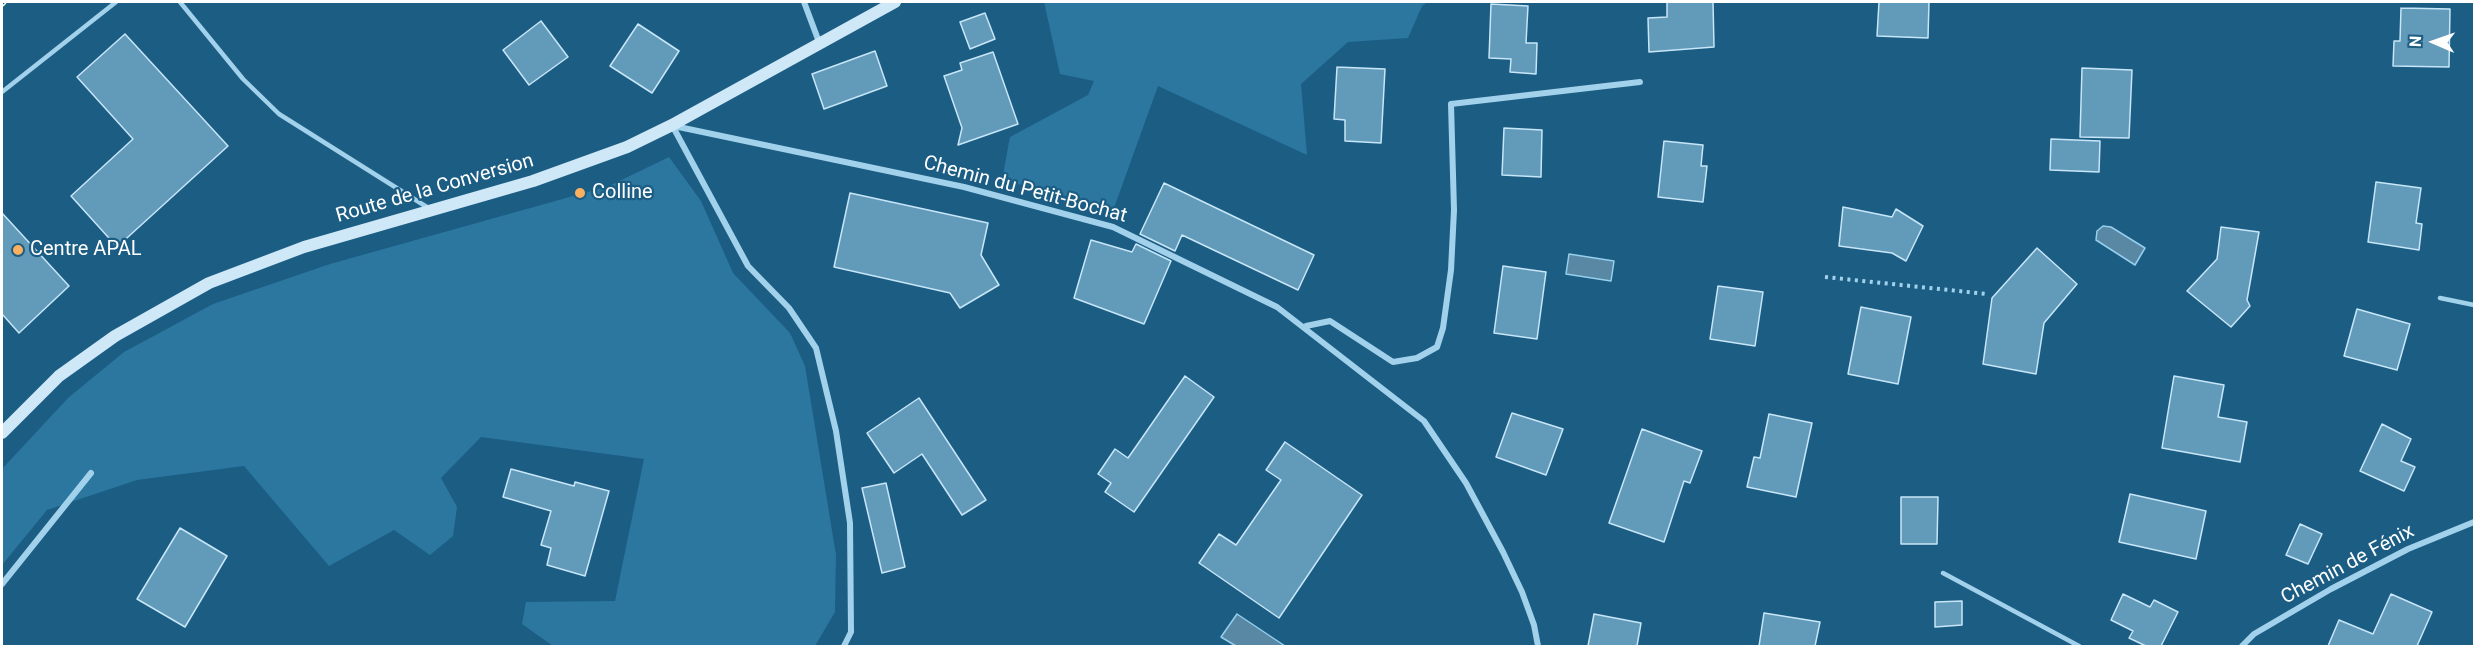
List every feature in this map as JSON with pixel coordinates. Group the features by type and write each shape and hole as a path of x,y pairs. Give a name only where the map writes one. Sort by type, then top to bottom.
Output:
{"main road":[{"name":"Route de la Conversion","path":"2,433 59,376 115,336 209,283 304,246 574,168 672,125 895,2"}],"street":[{"path":"804,2 819,42"},
{"path":"1306,327 1330,321 1393,362 1418,358 1437,347 1443,328 1451,270 1454,210 1451,104 1467,100 1640,82"},
{"path":"672,125 748,266 789,308 816,348 836,431 850,523 851,632 844,646"},
{"name":"Chemin du Petit-Bochat","path":"672,125 964,186 1113,227 1277,307 1306,327 1424,421 1466,483 1503,552 1522,592 1534,625 1538,646"},
{"path":"2,584 91,474"},
{"name":"Chemin de Fénix","path":"2242,646 2254,634 2331,589 2408,549 2475,522"}],"lane":[{"path":"2,92 116,2"},
{"path":"180,2 243,79 279,114 432,210"},
{"path":"2440,298 2475,305"},
{"path":"1943,573 2079,646"}],"path":[{"path":"1826,277 1987,294"}],"shaded area":[{"path":"1044,2 1428,2 1422,6 1408,38 1348,42 1301,84 1307,155 1158,86 1114,208 1002,180 1010,137 1088,95 1094,81 1060,74"},
{"path":"669,157 701,201 733,273 790,333 805,366 836,555 835,612 815,646 553,646 522,624 526,602 615,601 644,459 481,437 441,478 457,507 453,536 430,555 394,530 329,566 244,466 137,480 47,510 2,565 2,469 68,398 124,352 213,304 330,264 609,186"},
{"path":"2103,226 2111,227 2145,248 2135,265 2096,240 2097,231"},
{"path":"1569,254 1614,261 1611,281 1566,274"},
{"path":"1237,614 1285,646 1236,646 1221,637"}],"building":[{"path":"1667,2 1713,2 1714,47 1649,52 1648,18 1667,17"},
{"path":"1879,2 1929,2 1928,38 1877,36"},
{"path":"1491,4 1528,6 1526,43 1537,43 1536,74 1510,72 1511,59 1489,58"},
{"path":"2401,8 2450,9 2449,67 2393,66 2394,41 2400,41"},
{"path":"985,13 995,39 970,49 960,22"},
{"path":"541,21 568,57 529,85 503,50"},
{"path":"638,24 679,51 652,93 610,66"},
{"path":"125,34 228,146 117,247 71,196 133,139 77,77"},
{"path":"875,51 887,86 824,109 812,74"},
{"path":"993,52 1018,124 958,145 962,128 944,76 962,70 960,63"},
{"path":"1337,67 1385,69 1381,143 1345,141 1345,120 1334,119"},
{"path":"2082,68 2132,70 2129,138 2080,137"},
{"path":"1504,128 1542,130 1541,177 1502,175"},
{"path":"2051,139 2100,141 2099,172 2050,170"},
{"path":"1664,141 1703,145 1701,166 1707,166 1703,202 1658,197"},
{"path":"2376,182 2421,188 2416,223 2422,224 2419,250 2368,242"},
{"path":"1164,183 1314,255 1298,290 1182,235 1175,251 1140,234"},
{"path":"850,193 988,223 981,255 999,285 960,308 950,293 834,267"},
{"path":"1843,207 1892,217 1896,209 1923,226 1906,261 1892,253 1839,246"},
{"name":"Centre APAL","path":"2,213 69,286 19,333 2,314"},
{"path":"2221,227 2259,232 2247,300 2250,306 2231,327 2187,291 2217,259"},
{"path":"1091,240 1132,252 1136,244 1171,261 1144,324 1074,298"},
{"path":"2037,248 2077,284 2044,323 2036,374 1983,364 1992,298"},
{"path":"1503,266 1546,272 1537,339 1494,333"},
{"path":"1718,286 1763,292 1755,346 1710,339"},
{"path":"1861,307 1911,317 1898,384 1848,374"},
{"path":"2357,309 2410,324 2397,370 2344,356"},
{"path":"1185,376 1214,397 1134,512 1105,492 1111,483 1098,474 1115,449 1128,458"},
{"path":"2174,376 2224,385 2218,417 2247,422 2240,462 2162,448"},
{"path":"919,398 986,500 962,515 922,454 894,473 867,433"},
{"path":"1512,413 1563,429 1546,475 1496,457"},
{"path":"1769,414 1812,423 1796,497 1747,487 1754,457 1760,458"},
{"path":"2382,424 2411,439 2401,461 2415,467 2404,491 2360,471"},
{"path":"1642,429 1702,451 1690,483 1684,481 1664,542 1609,523"},
{"path":"1285,442 1362,495 1279,618 1199,563 1219,534 1236,545 1281,480 1266,470"},
{"path":"511,469 574,486 575,482 609,491 585,576 547,565 551,548 541,545 551,511 503,497"},
{"path":"886,483 905,567 882,573 862,488"},
{"path":"2130,494 2206,511 2196,559 2119,542"},
{"path":"1901,497 1938,497 1937,544 1901,544"},
{"path":"2300,524 2322,534 2308,564 2286,555"},
{"path":"180,528 227,556 185,627 137,599"},
{"path":"2123,594 2150,607 2154,600 2178,612 2161,646 2146,646 2129,638 2133,631 2111,620"},
{"path":"2391,594 2432,612 2417,646 2328,646 2339,620 2373,634"},
{"path":"1962,601 1962,625 1935,627 1935,602"},
{"path":"1764,613 1820,622 1815,646 1759,646"},
{"path":"1594,614 1641,623 1637,646 1588,646"}],"place":[{"name":"Colline","path":"580,193"},
{"name":"Centre APAL","path":"18,250"}]}
